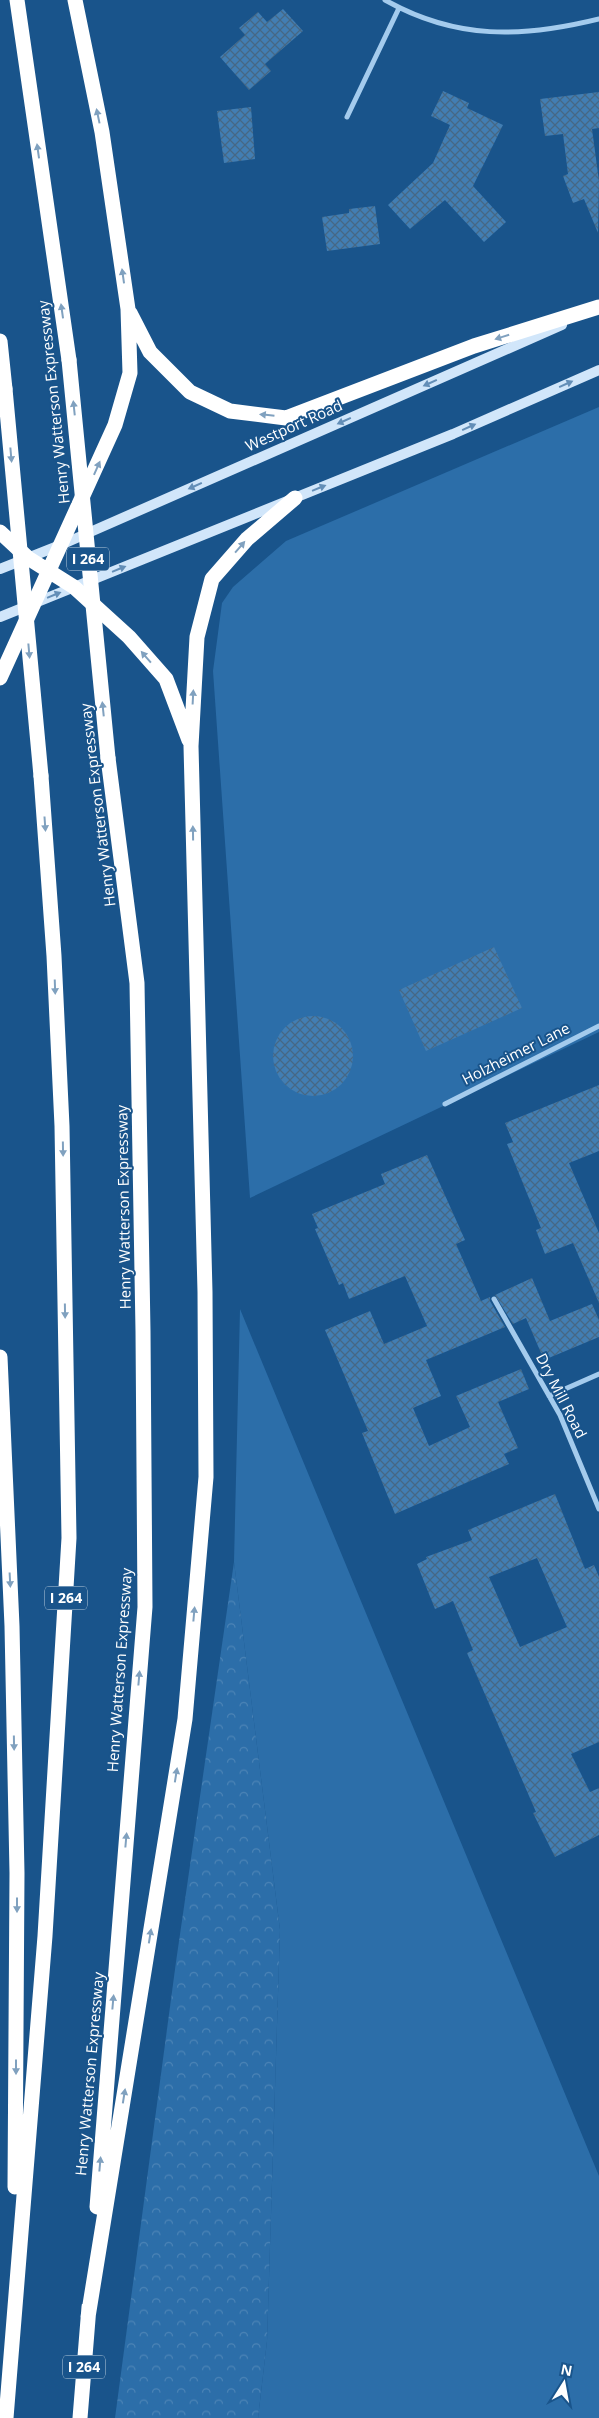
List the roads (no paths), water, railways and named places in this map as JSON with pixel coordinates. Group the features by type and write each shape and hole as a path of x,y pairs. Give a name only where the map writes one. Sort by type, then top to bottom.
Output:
{"highway":[{"name":"Henry Watterson Expressway","path":"17,0 69,360 108,758 137,983 143,1321 145,1607 80,2418"},
{"path":"0,678 33,604 63,544 115,425 130,373 128,309 102,132 74,0"},
{"path":"128,309 150,352 190,392 230,411 286,418 474,346 599,308"},
{"name":"I 264","path":"0,341 41,776 54,956 62,1126 69,1538 45,1936 6,2418"},
{"path":"88,2317 185,1719 206,1478 204,1292 191,746 197,637 212,579 247,539 295,498"},
{"path":"0,532 28,558 74,587 129,637 166,679 191,746"},
{"path":"0,1357 12,1626 17,1873 14,2316"}],"main road":[{"name":"Westport Road","path":"0,569 63,544 599,308"},
{"path":"0,617 453,434 599,370"}],"street":[{"path":"385,0 416,17 470,30 526,33 558,29 599,19"},
{"path":"347,118 399,8"},
{"name":"Holzheimer Lane","path":"445,1104 599,1026"},
{"name":"Dry Mill Road","path":"494,1299 560,1416 599,1509"},
{"path":"549,1396 599,1374"}]}
